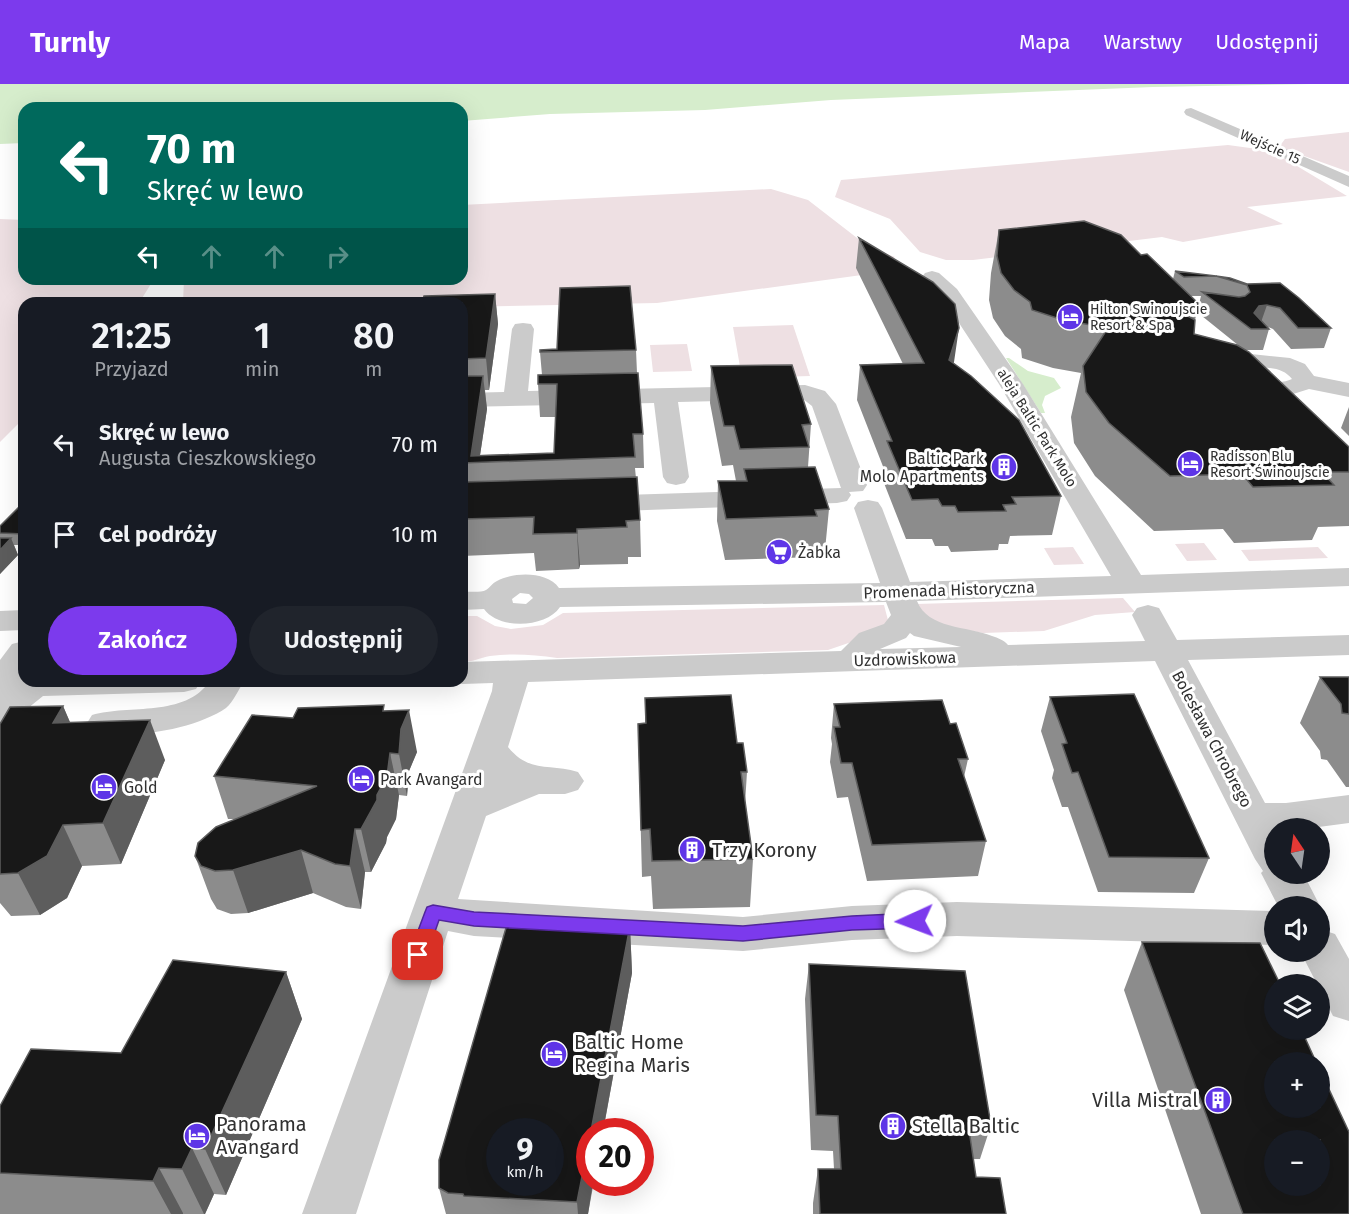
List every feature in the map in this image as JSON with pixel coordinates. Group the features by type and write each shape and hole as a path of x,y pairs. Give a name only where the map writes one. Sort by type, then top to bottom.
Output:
{"street":[{"name":"Wejście 15","path":"1191,112 1349,182"},
{"name":"aleja Baltic Park Molo","path":"932,277 950,293 1011,384 1132,585"},
{"path":"515,398 523,328"},
{"path":"1268,339 1281,353 1281,364"},
{"path":"1305,381 1305,377 1297,370 1281,364 1260,360 1231,361 1243,378 1266,386 1295,387 1305,381 1349,390"},
{"path":"1266,386 1270,402 1278,409"},
{"path":"468,400 791,391 817,396 824,404 853,496 903,604 925,629 985,643 1006,655"},
{"path":"665,394 676,477"},
{"path":"571,504 853,496"},
{"name":"Promenada Historyczna","path":"468,601 496,599 499,608 521,615 544,608 549,598 903,604 1132,585 1349,577"},
{"path":"850,661 871,640 895,631 903,604"},
{"path":"1148,615 1166,651"},
{"path":"0,621 18,620"},
{"name":"Uzdrowiskowa","path":"468,673 1349,645"},
{"name":"Bolesława Chrobrego","path":"1166,651 1264,837"},
{"path":"0,713 18,667"},
{"path":"329,1214 509,692 512,672"},
{"path":"77,724 171,719 215,699 223,687"},
{"path":"469,807 549,781 502,765 489,749"},
{"path":"1254,817 1286,817 1349,808"},
{"path":"433,912 474,919 743,933 852,923 953,910 1264,927"},
{"path":"1328,962 1349,1002"}],"shaded area":[{"path":"0,84 1311,84 1153,87 831,100 705,110 550,114 468,121 468,102 18,102 18,143 0,144"},
{"path":"1349,132 1349,172 1279,147 1285,139"},
{"path":"1228,145 1272,151 1347,196 1247,207 1283,224 1183,242 1162,237 973,260 946,260 920,252 890,219 835,197 841,180"},
{"path":"771,189 808,200 870,248 895,257 869,274 657,303 468,307 468,297 183,297 184,285 468,285 468,205"},
{"path":"0,219 18,220 18,285 150,285 143,297 18,297 18,424 0,442"},
{"path":"793,325 810,376 742,378 733,327"},
{"path":"687,344 692,371 653,372 650,345"},
{"path":"1006,358 1028,371 1054,378 1061,388 1045,396 1042,405 1045,413 1041,413"},
{"path":"1204,543 1217,560 1187,561 1175,544"},
{"path":"1073,547 1084,564 1054,565 1044,548"},
{"path":"1318,547 1328,558 1249,561 1241,550"},
{"path":"1123,598 1135,612 1095,615 1044,631 983,633 932,624 916,604"},
{"path":"884,605 889,624 869,636 828,650 557,658 507,655 468,661 468,616 477,616 495,626 511,629 543,625 563,613"}],"building":[{"path":"1084,221 1121,235 1141,255 1147,254 1199,304 1168,305 1195,320 1194,334 1237,345 1249,352 1349,447 1349,472 1322,472 1334,485 1253,487 1242,474 1170,476 1109,423 1086,392 1083,366 1108,328 1063,320 1032,310 1030,302 1014,290 1001,273 997,256 999,230"},
{"path":"859,238 933,282 955,304 959,328 949,360 971,376 1019,420 1061,496 1012,497 1016,504 1003,505 1006,511 958,512 955,506 942,506 938,499 912,500 887,441 892,441 860,365 924,363"},
{"path":"1175,271 1216,276 1184,277"},
{"path":"1216,276 1247,284 1280,283 1331,328 1298,328 1280,308 1267,305 1259,306 1254,313 1269,329 1251,329 1202,292 1239,297 1250,292 1247,285"},
{"path":"630,286 636,350 540,352 540,350 557,349 560,288"},
{"path":"495,294 486,358 468,359 468,297 424,296"},
{"path":"792,365 811,424 802,425 809,447 740,449 734,426 724,426 711,366"},
{"path":"638,373 643,434 633,434 635,457 468,463 468,376 483,376 471,456 554,453 557,384 538,384 538,375"},
{"path":"815,467 829,509 815,510 817,516 726,519 718,481 747,481 744,469"},
{"path":"637,477 640,520 626,521 627,527 577,529 577,533 533,534 534,517 468,519 468,482"},
{"path":"18,508 18,534 0,533 0,526"},
{"path":"0,538 11,538 0,550"},
{"path":"1320,677 1349,677 1349,714 1342,713 1341,704"},
{"path":"1134,694 1209,858 1109,857 1078,772 1072,773 1062,744 1067,743 1050,697"},
{"name":"Trzy Korony","path":"731,695 737,743 743,743 747,772 741,772 753,859 652,861 650,829 641,830 638,724 646,723 645,698"},
{"name":"Trzy Korony","path":"942,700 950,724 956,723 968,759 958,759 986,841 872,845 852,763 841,763 834,727 840,727 834,704"},
{"path":"384,705 383,711 409,710 401,729 399,754 390,753 387,776 377,795 377,800 361,829 355,829 350,866 335,864 301,850 233,870 215,871 201,866 195,856 198,843 216,827 317,786 214,776 252,715 293,718 298,708"},
{"path":"63,706 53,723 150,720 103,823 63,825 47,856 18,873 0,874 0,724 10,707"},
{"name":"Baltic Home Regina Maris","path":"510,914 630,926 593,1118 576,1118 577,1202 464,1196 448,1193 439,1188 439,1160"},
{"path":"1142,942 1260,943 1264,951 1264,962 1269,962 1275,974 1264,974 1264,1040 1306,1040 1311,1052 1264,1052 1264,1118 1330,1118 1330,1091 1349,1132 1349,1214 1243,1214"},
{"path":"173,960 286,972 205,1149 192,1148 182,1169 159,1168 153,1181 0,1173 0,1106 31,1049 121,1053"},
{"name":"Stella Baltic","path":"809,964 965,971 991,1125 968,1123 976,1177 1000,1178 1006,1214 820,1214 818,1169 841,1169 838,1116 816,1115"}],"place":[{"name":"Hilton Swinoujscie Resort & Spa","path":"1070,317"},
{"name":"Radisson Blu Resort Świnoujscie","path":"1190,464"},
{"name":"Baltic Park Molo Apartments","path":"1004,467"},
{"name":"Żabka","path":"779,552"},
{"name":"Park Avangard","path":"361,779"},
{"name":"Gold","path":"104,787"},
{"name":"Trzy Korony","path":"692,850"},
{"name":"Baltic Home Regina Maris","path":"554,1054"},
{"name":"Villa Mistral","path":"1218,1100"},
{"name":"Stella Baltic","path":"893,1126"},
{"name":"Panorama Avangard","path":"197,1136"}],"route":[{"path":"418,955 433,912 474,919 743,933 852,923 915,921"}]}
